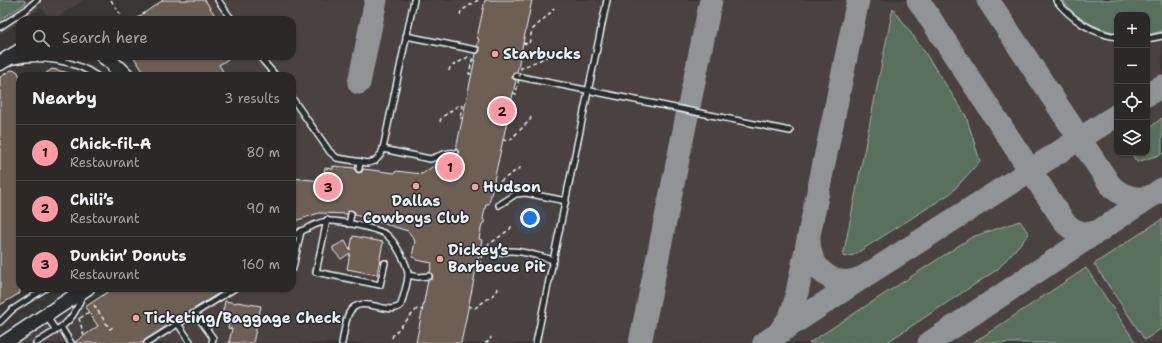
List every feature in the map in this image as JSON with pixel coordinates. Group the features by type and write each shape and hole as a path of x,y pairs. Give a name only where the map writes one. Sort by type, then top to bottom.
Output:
{"main road":[{"path":"0,63 16,53"},
{"path":"109,60 115,64 114,67 119,68 123,72"},
{"path":"4,343 80,292"}],"lane":[{"path":"16,16 37,0"},
{"path":"218,0 229,16"},
{"path":"296,104 330,152 337,158 368,163 375,161 383,149 414,0"},
{"path":"536,343 607,0"},
{"path":"1056,0 1061,7 1078,21 1101,33 1114,36"},
{"path":"0,27 16,16"},
{"path":"406,36 476,50"},
{"path":"1150,38 1162,36"},
{"path":"0,66 17,60"},
{"path":"50,60 82,67 91,72"},
{"path":"262,60 272,72"},
{"path":"516,76 790,131"},
{"path":"383,149 430,159 437,158 444,153 455,153"},
{"path":"359,169 360,162"},
{"path":"499,205 516,194 526,192 566,201"},
{"path":"349,224 351,214"},
{"path":"327,220 316,272 380,285 385,263"},
{"path":"296,234 327,220 349,224 386,234 394,242 403,259 408,275 401,305 398,308 390,309 370,304 362,304 355,307 350,312 342,343"},
{"path":"296,254 301,231"},
{"path":"496,254 504,251 514,251 554,260"},
{"path":"408,275 418,277 429,276"},
{"path":"0,322 12,310 40,292"},
{"path":"36,343 69,321 78,308 84,292"},
{"path":"147,343 229,292"},
{"path":"195,313 213,338 212,343"},
{"path":"46,315 71,343"},
{"path":"178,324 191,343"}],"path":[{"path":"111,0 121,16"},
{"path":"460,15 461,11 478,0"},
{"path":"523,43 529,44 532,30 554,8"},
{"path":"513,93 516,94 521,68 547,57 549,54"},
{"path":"449,71 450,68 470,56 473,56 469,74 471,74"},
{"path":"440,122 441,118 459,105 462,106 460,118 462,118"},
{"path":"503,140 509,141 530,120 531,117"},
{"path":"494,183 496,184 520,168 521,165"},
{"path":"477,262 480,262 483,249 510,229 512,225"},
{"path":"468,306 475,308 497,292 498,288"},
{"path":"94,305 110,329 113,328"},
{"path":"392,338 393,335 417,309 422,310"},
{"path":"76,320 89,312"},
{"path":"79,318 84,336"},
{"path":"485,343 490,341 491,336"}],"shaded area":[{"path":"0,0 84,0 59,16 48,16 42,8 29,16 16,16 16,25 0,35"},
{"path":"163,0 1162,0 1162,343 16,343 83,307 90,316 122,292 296,292 296,72 157,72 150,60 296,60 296,16 140,16"}],"green space":[{"path":"0,0 24,0 26,3 0,20"},
{"path":"1063,0 1162,0 1162,31 1150,34 1150,12 1114,12 1114,32 1087,22 1068,7"},
{"path":"893,8 924,51 966,116 980,161 951,193 852,256 844,257 843,256"},
{"path":"1162,118 1162,154 1137,162 1133,156 1150,156 1150,128"},
{"path":"1162,219 1162,328 1145,340 1094,264"},
{"path":"1020,221 1029,234 998,269 886,343 809,343 972,237"},
{"path":"1086,268 1136,343 973,343"}],"building":[{"path":"163,0 205,0 215,16 140,16"},
{"path":"485,0 532,0 517,72 514,72 512,75 512,78 516,80 489,204 486,204 483,219 485,222 482,224 479,239 482,240 461,343 416,343 428,280 432,279 433,276 430,272 432,263 416,260 416,258 412,257 415,241 408,231 355,215 355,212 351,210 348,211 347,214 319,213 296,221 296,178 322,181 325,168 333,169 333,166 355,168 356,172 359,173 362,172 363,169 395,173 396,171 422,174 444,159 451,171 454,157 459,154 456,149 476,54 480,51 480,48 477,46 479,39 477,38"},
{"path":"136,60 227,60 219,65 223,72 143,72"},
{"path":"52,69 65,72 48,72"},
{"path":"11,70 18,72 16,72 16,292 20,293 0,305 0,77"},
{"path":"353,236 383,242 377,275 347,269 350,253 341,259 333,250 333,247 345,241 350,250"},
{"path":"108,292 221,292 145,340 143,343 75,343 98,326 85,307"},
{"path":"225,301 261,306 253,343 229,343 232,329 228,328 230,317 222,316"}],"taxiway":[{"path":"359,83 376,0"},
{"path":"640,343 711,0"},
{"path":"780,331 790,317 795,302 858,0"},
{"path":"918,0 1065,223 1072,229 1080,232 1089,233 1099,231"},
{"path":"988,0 1111,186 1131,198 1142,198 1154,195"},
{"path":"1150,93 1162,86"},
{"path":"764,343 865,276 1114,117"},
{"path":"929,343 1162,189"},
{"path":"809,240 810,250 814,260 826,275 843,281 853,281 863,277"}],"place":[{"name":"Starbucks","path":"495,54"},
{"name":"Chili’s","path":"502,111"},
{"name":"Chick-fil-A","path":"450,167"},
{"name":"Dallas Cowboys Club","path":"416,186"},
{"name":"Dunkin’ Donuts","path":"328,187"},
{"name":"Hudson","path":"475,187"},
{"name":"Dickey’s Barbecue Pit","path":"440,259"},
{"name":"Ticketing/Baggage Check","path":"136,318"}]}
